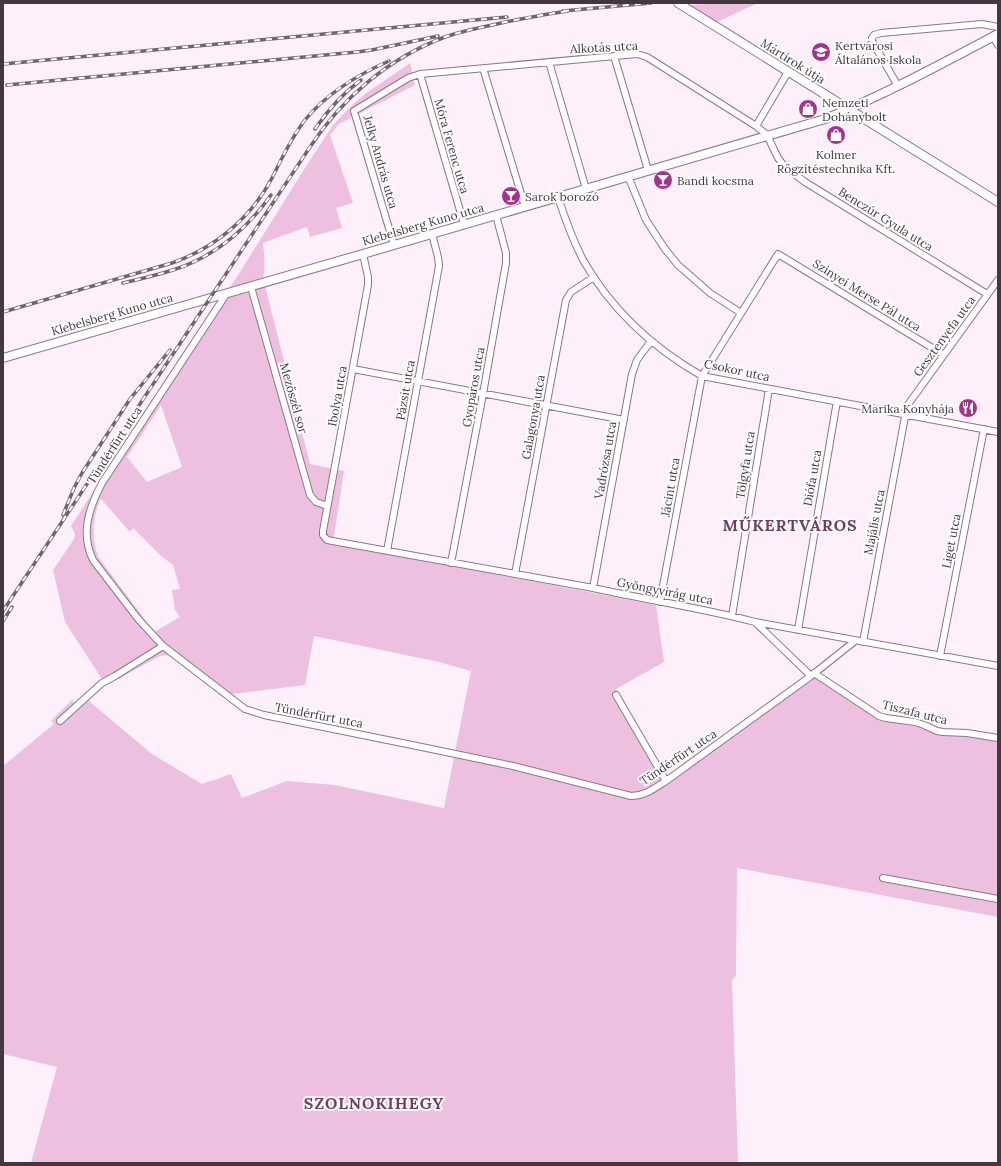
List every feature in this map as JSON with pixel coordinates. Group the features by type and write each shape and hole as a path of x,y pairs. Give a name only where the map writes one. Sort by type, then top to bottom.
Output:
{"street":[{"name":"Mártírok útja","path":"678,3 998,202"},
{"path":"898,86 872,41 874,35 881,33 982,24 998,27"},
{"path":"996,35 998,46"},
{"name":"Klebelsberg Kuno utca","path":"3,358 825,119 898,86 996,35"},
{"name":"Alkotás utca","path":"420,74 641,54 756,126 767,135"},
{"path":"614,56 648,170"},
{"path":"549,62 586,189"},
{"path":"483,68 525,207"},
{"path":"756,126 788,72"},
{"name":"Móra Ferenc utca","path":"420,74 464,224"},
{"name":"Jelky András utca","path":"394,245 354,111 408,78 420,74"},
{"name":"Benczúr Gyula utca","path":"767,135 778,158 793,174 988,294"},
{"path":"628,176 646,220 661,244 678,265 710,293 741,313 702,376"},
{"name":"Csokor utca","path":"558,197 566,222 576,244 594,277 614,305 651,341 669,355 702,376 998,432"},
{"name":"Gyopáros utca","path":"451,563 506,263 506,253 496,215"},
{"name":"Pázsit utca","path":"387,551 439,266 432,234"},
{"name":"Ibolya utca","path":"327,540 323,534 368,285 368,277 363,254"},
{"name":"Szinyei Merse Pál utca","path":"741,313 778,254 944,355"},
{"name":"Galagonya utca","path":"515,574 566,300 571,292 594,277"},
{"name":"Gesztenyefa utca","path":"907,406 998,280"},
{"name":"Mezőszél sor","path":"251,287 310,495 316,502 328,506"},
{"name":"Tündérfürt utca","path":"227,293 102,483 91,507 86,532 87,543 93,560 139,620 163,646 245,709 264,715 505,765 631,796 642,795 666,781 812,675 855,641"},
{"name":"Vadrózsa utca","path":"593,588 634,366 640,355 651,341"},
{"path":"353,369 477,391 483,394 624,420"},
{"name":"Jácint utca","path":"660,602 702,376"},
{"name":"Tölgyfa utca","path":"732,616 769,389"},
{"name":"Diófa utca","path":"798,630 837,401"},
{"name":"Majális utca","path":"863,642 907,406"},
{"name":"Liget utca","path":"940,656 984,429"},
{"name":"Gyöngyvirág utca","path":"327,540 593,588 755,622 998,666"},
{"name":"Tiszafa utca","path":"755,622 812,675 879,716 915,722 937,731 967,733 998,738"},
{"path":"60,721 102,683 163,646"},
{"path":"616,695 666,781"},
{"path":"883,878 998,899"}],"shaded area":[{"path":"758,3 717,22 690,5"},
{"path":"410,63 415,85 339,124 330,135 353,203 336,208 342,228 310,237 307,227 263,243 265,265 263,278 310,464 344,471 333,543 656,605 664,662 616,689 665,786 815,677 885,721 998,742 998,917 737,868 736,976 732,980 738,1163 31,1163 57,1067 3,1054 3,766 54,724 51,721 72,700 75,704 83,696 152,754 202,784 231,774 242,798 287,781 335,785 444,808 471,671 439,662 314,636 305,685 224,695 170,655 160,656 107,685 65,622 53,570 74,539 75,534 71,526 197,332 233,283 333,125 365,94","holes":["161,405 182,467 147,482 127,457","101,499 130,532 133,528 160,555 173,565 180,589 172,590 175,610 180,617 154,632 99,558 96,551 94,521"]}],"railway":[{"path":"563,11 651,3"},
{"path":"3,611 310,147 323,129 352,96 386,68 424,46 445,37 468,30 505,22 568,11"},
{"path":"3,64 507,17"},
{"path":"7,85 357,52 438,36"},
{"path":"3,312 172,263 188,257 217,240 242,219 254,206 272,178 295,134 314,110 343,86 365,72 389,61"},
{"path":"315,129 336,102 361,80"},
{"path":"123,283 173,270 202,258 216,250 240,230 262,207 271,195"},
{"path":"63,515 82,473 130,399 170,350"},
{"path":"3,621 12,607"}],"place":[{"name":"Kertvárosi Általános Iskola","path":"821,52"},
{"name":"Nemzeti Dohánybolt","path":"808,109"},
{"name":"Kolmer Rögzítéstechnika Kft.","path":"836,135"},
{"name":"Bandi kocsma","path":"663,180"},
{"name":"Sarok borozó","path":"511,196"},
{"name":"Marika Konyhája","path":"968,408"}],"district":[{"name":"MŰKERTVÁROS","path":"790,525"},
{"name":"SZOLNOKIHEGY","path":"374,1103"}]}
